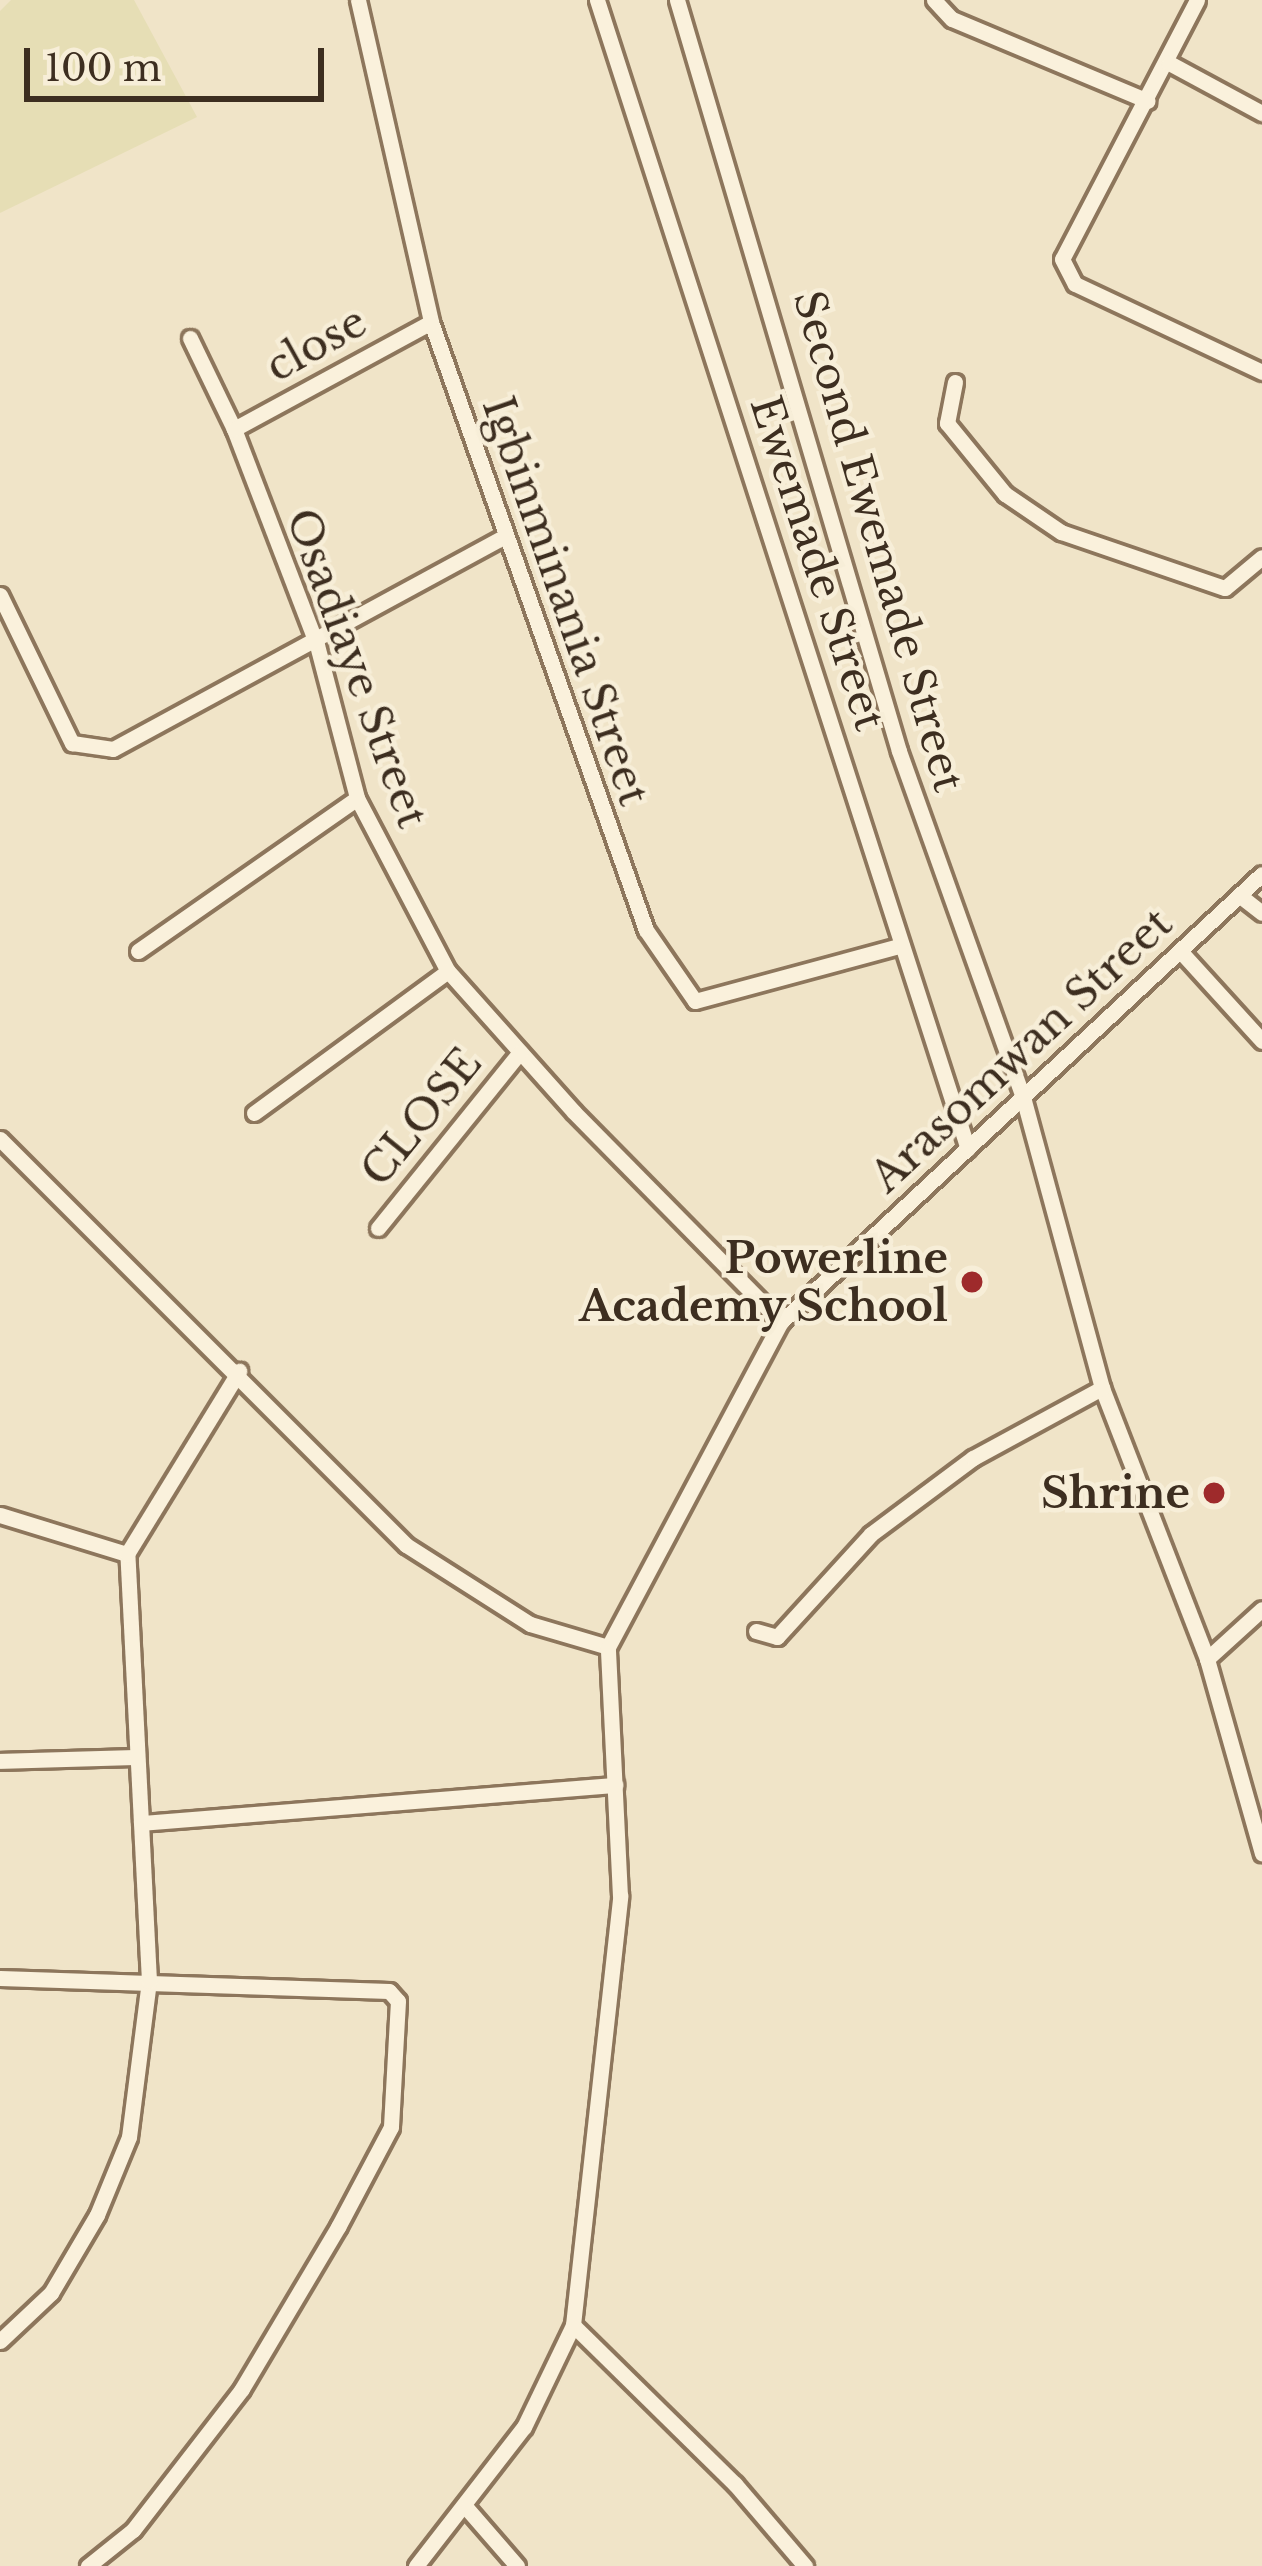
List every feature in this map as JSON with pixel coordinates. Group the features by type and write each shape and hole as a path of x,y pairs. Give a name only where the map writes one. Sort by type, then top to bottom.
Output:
{"street":[{"name":"Igbinminania Street","path":"358,0 431,322 501,538 646,930 695,1001 902,945"},
{"name":"Ewemade Street","path":"597,0 968,1149"},
{"name":"Second Ewemade Street","path":"677,0 898,751 1023,1097 1102,1388 1207,1659 1262,1853"},
{"path":"934,0 952,20 1148,100"},
{"path":"1197,0 1062,259 1075,284 1262,373"},
{"path":"1168,63 1262,113"},
{"name":"close","path":"235,429 431,322"},
{"name":"Osadiaye Street","path":"190,338 235,429 317,644 357,798 448,970 520,1052 782,1322"},
{"path":"955,382 946,423 1005,494 1061,532 1226,589 1262,557"},
{"path":"0,596 72,743 113,749 317,644 501,538"},
{"path":"138,951 357,798"},
{"name":"Arasomwan Street","path":"608,1647 782,1322 1262,874"},
{"path":"1238,895 1262,913"},
{"path":"1182,952 1262,1041"},
{"path":"254,1113 448,970"},
{"name":"CLOSE","path":"378,1228 520,1052"},
{"path":"0,1139 238,1371 406,1545 530,1624 608,1647 620,1896 573,2325 524,2428 416,2566"},
{"path":"0,2341 51,2293 97,2215 129,2138 149,1982 127,1553 238,1371"},
{"path":"756,1631 777,1636 871,1534 973,1458 1102,1388"},
{"path":"0,1515 127,1553"},
{"path":"1207,1659 1262,1609"},
{"path":"0,1761 136,1757"},
{"path":"141,1823 615,1785"},
{"path":"0,1978 389,1991 398,2002 392,2127 242,2389 134,2530 88,2566"},
{"path":"573,2325 735,2484 805,2566"},
{"path":"464,2505 517,2566"}],"shaded area":[{"path":"11,0 134,0 197,117 0,213 0,11"}],"place":[{"name":"Powerline Academy School","path":"972,1282"},
{"name":"Shrine","path":"1214,1493"}]}
